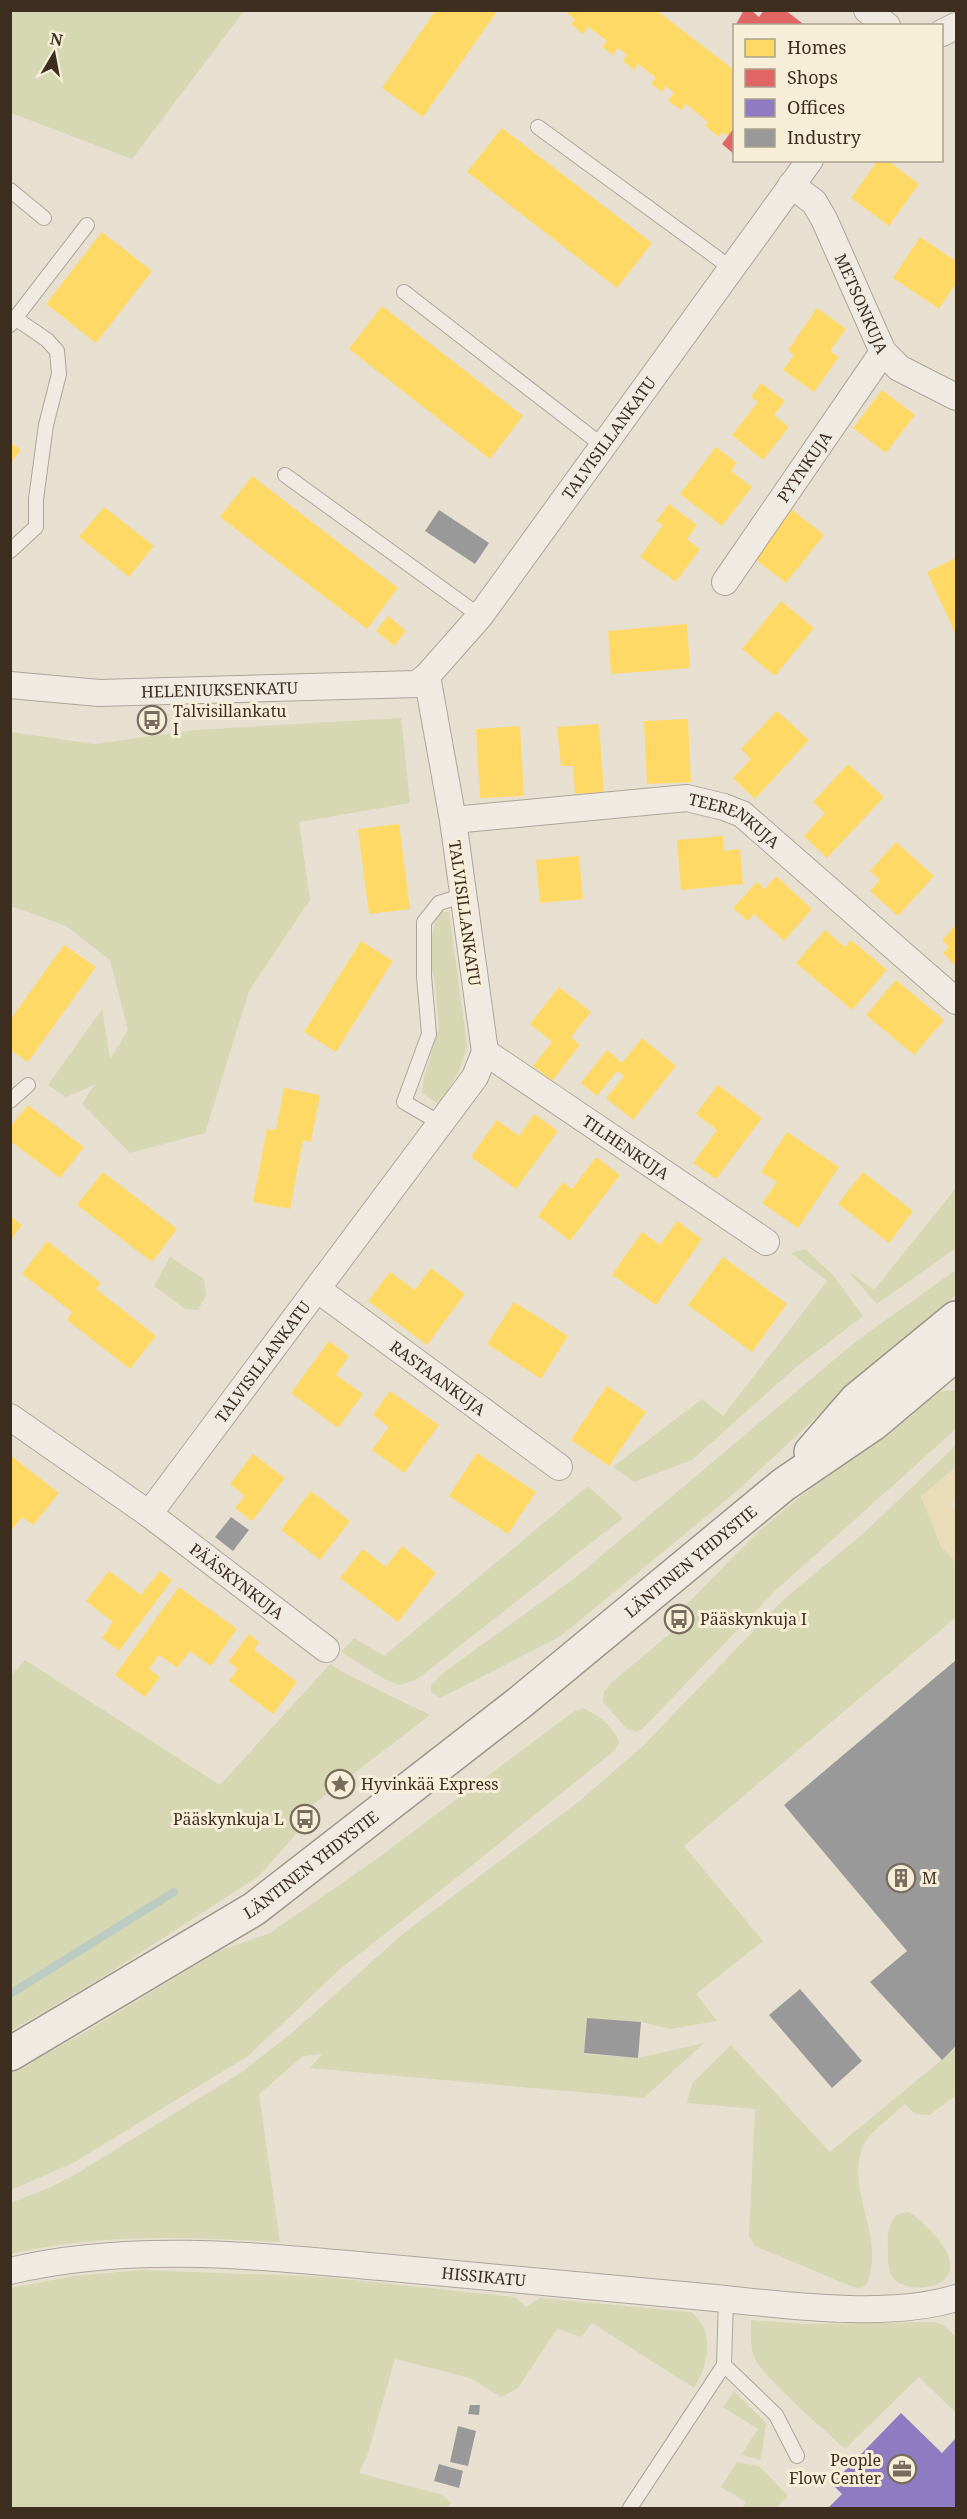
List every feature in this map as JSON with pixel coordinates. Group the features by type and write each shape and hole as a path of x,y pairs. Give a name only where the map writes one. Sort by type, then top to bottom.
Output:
{"main road":[{"name":"LÄNTINEN YHDYSTIE","path":"10,2054 254,1908 518,1704 783,1485 856,1400 952,1334"}],"street":[{"path":"867,10 884,24"},
{"path":"943,33 957,26"},
{"name":"TALVISILLANKATU","path":"149,1514 475,1077 485,1052 453,820 427,676 480,616 808,162"},
{"name":"METSONKUJA","path":"791,185 814,202 824,219 883,352 899,368 957,397"},
{"name":"PYYNKUJA","path":"725,582 883,352"},
{"name":"HELENIUKSENKATU","path":"10,685 99,693 417,684 427,676"},
{"name":"TEERENKUJA","path":"453,820 687,798 724,807 742,814 957,1001"},
{"name":"TILHENKUJA","path":"485,1052 766,1242"},
{"name":"RASTAANKUJA","path":"317,1289 559,1467"},
{"path":"10,1417 149,1514"},
{"name":"PÄÄSKYNKUJA","path":"149,1514 326,1650"},
{"name":"HISSIKATU","path":"10,2271 74,2258 121,2254 204,2254 297,2260 791,2305 870,2308 925,2305 957,2298"}],"lane":[{"path":"538,127 731,268"},
{"path":"10,190 44,218"},
{"path":"10,551 36,527 36,499 46,425 59,374 57,351 46,340 13,322 87,225"},
{"path":"404,292 603,446"},
{"path":"285,475 480,616"},
{"path":"440,1123 404,1102 429,1034 424,976 424,922 439,903 462,896"},
{"path":"10,1101 28,1085"},
{"path":"630,2508 724,2365 726,2299"},
{"path":"724,2365 776,2415 797,2456"}],"green space":[{"path":"10,11 244,11 132,159 11,113"},
{"path":"401,718 410,803 299,822 310,900 249,991 205,1133 130,1153 82,1104 94,1085 66,1097 48,1085 102,1009 110,1059 128,1030 110,960 66,926 11,906 11,732 94,744 196,730"},
{"path":"438,911 449,912 467,1045 456,1076 439,1105 422,1093 424,1077 439,1028 435,983 428,953"},
{"path":"956,1188 956,1248 877,1304 847,1270 874,1290"},
{"path":"805,1249 833,1275 863,1316 795,1368 692,1460 634,1482 613,1467 702,1399 723,1416 827,1281 791,1253"},
{"path":"170,1257 204,1279 206,1295 198,1310 185,1309 154,1286"},
{"path":"956,1270 956,1295 868,1369 737,1491 561,1636 440,1698 431,1692 431,1685 444,1672 575,1578 855,1342"},
{"path":"956,1390 956,1429 775,1591 642,1729 636,1732 627,1729 603,1702 604,1692 611,1683 691,1616 684,1607 760,1530 922,1397 937,1392"},
{"path":"956,1445 956,1467 921,1497 941,1546 956,1562 956,1617 684,1846 763,1941 696,1994 717,2021 670,2029 641,2022 587,2019 584,2054 638,2058 704,2043 644,2098 310,2068 322,2054 303,2056 259,2094 280,2242 144,2238 78,2243 11,2254 11,2203 76,2174 242,2072 293,2032 405,1932 582,1799 644,1745 783,1600 865,1532"},
{"path":"588,1486 623,1518 416,1680 400,1685 386,1680 341,1652 354,1638 384,1656"},
{"path":"25,1660 220,1785 330,1664 430,1715 297,1817 302,1827 259,1876 106,1975 11,2031 10,1677"},
{"path":"583,1708 599,1717 617,1736 619,1742 615,1750 340,1969 248,2056 73,2163 11,2190 11,2073 87,2031 219,1951 270,1933 371,1863 573,1712"},
{"path":"731,2045 830,2152 956,2048 956,2095 930,2115 915,2114 905,2104 864,2144 859,2161 859,2179 872,2250 871,2267 866,2285 860,2288 853,2287 755,2246 749,2237 755,2109 687,2103 692,2083"},
{"path":"909,2212 931,2231 949,2257 948,2275 938,2284 922,2288 906,2286 894,2279 891,2273 888,2263 889,2227 897,2214"},
{"path":"142,2270 324,2277 515,2297 526,2307 540,2298 691,2312 699,2320 707,2338 706,2359 694,2388 592,2323 581,2337 557,2329 518,2388 501,2397 470,2378 395,2359 367,2456 359,2473 443,2495 451,2503 447,2508 11,2508 11,2288 73,2276"},
{"path":"751,2320 805,2324 934,2322 943,2325 956,2337 956,2413 919,2377 845,2449 781,2390 759,2366 752,2348"},
{"path":"734,2391 766,2423 761,2460 741,2455 758,2429 723,2407"},
{"path":"737,2462 759,2466 788,2496 776,2508 742,2508 746,2502 721,2487"}],"sand":[{"path":"956,1467 956,1499 950,1505 956,1512 956,1562 941,1547 921,1496"}],"building: Homes":[{"path":"436,10 498,10 423,117 382,88"},
{"path":"569,10 656,10 733,69 733,129 728,136 723,132 719,137 705,126 708,122 686,104 681,110 668,101 674,93 666,86 662,92 651,84 656,78 638,64 634,70 623,61 627,55 618,48 613,55 602,47 607,41 588,27 583,34 571,24 575,20 567,13"},
{"path":"502,128 652,243 617,288 467,172"},
{"path":"877,162 890,162 919,184 889,226 851,198"},
{"path":"102,232 152,271 96,343 46,304"},
{"path":"920,237 956,261 956,283 939,309 893,278"},
{"path":"382,306 523,416 490,459 349,349"},
{"path":"817,308 846,329 830,351 839,357 814,392 783,370 794,355 788,350"},
{"path":"761,383 785,401 774,415 789,427 763,460 732,435 758,402 751,397"},
{"path":"882,390 915,415 886,453 853,428"},
{"path":"10,442 21,450 10,464"},
{"path":"716,447 737,463 731,471 752,487 722,526 680,494"},
{"path":"252,476 398,588 367,629 220,517"},
{"path":"669,504 697,525 687,539 700,549 676,582 640,557 663,525 656,521"},
{"path":"104,507 154,546 129,577 79,537"},
{"path":"790,508 824,535 786,583 752,557"},
{"path":"956,558 956,635 927,572"},
{"path":"781,601 814,628 775,676 742,649"},
{"path":"388,616 406,631 394,646 376,631"},
{"path":"687,624 690,668 611,674 608,631"},
{"path":"777,711 809,740 755,799 733,778 751,759 741,749"},
{"path":"688,719 691,782 647,784 644,721"},
{"path":"599,724 604,792 575,794 573,766 561,766 557,727"},
{"path":"520,726 524,796 480,798 476,729"},
{"path":"848,764 884,797 827,858 804,836 825,813 813,802"},
{"path":"399,824 410,909 369,914 358,829"},
{"path":"723,836 724,851 740,849 743,884 681,890 677,840"},
{"path":"896,842 934,876 898,916 870,891 880,880 870,871"},
{"path":"579,856 583,899 540,903 536,860"},
{"path":"776,876 812,909 784,941 754,914 748,921 733,908 757,882 765,889"},
{"path":"956,925 956,966 943,953 949,947 942,940"},
{"path":"825,930 845,947 851,940 887,970 852,1010 796,963"},
{"path":"361,941 393,961 336,1052 304,1032"},
{"path":"64,945 96,967 28,1062 10,1050 10,1020"},
{"path":"896,980 944,1020 914,1055 866,1015"},
{"path":"559,987 591,1012 571,1037 580,1045 552,1081 533,1066 552,1042 530,1024"},
{"path":"642,1038 676,1066 633,1120 606,1098 624,1076 617,1071 597,1096 581,1083 607,1050 622,1063"},
{"path":"718,1085 762,1118 716,1179 693,1163 717,1130 696,1114"},
{"path":"284,1088 320,1095 311,1142 303,1140 290,1209 253,1202 267,1129 276,1130"},
{"path":"28,1105 84,1147 60,1178 10,1141 10,1127"},
{"path":"534,1114 558,1131 516,1189 471,1157 497,1120 519,1136"},
{"path":"787,1132 839,1167 798,1228 762,1203 777,1182 761,1172"},
{"path":"596,1157 620,1175 570,1241 538,1216 563,1182 572,1189"},
{"path":"103,1172 177,1229 152,1262 77,1205"},
{"path":"863,1172 913,1211 889,1243 838,1204"},
{"path":"10,1216 22,1225 10,1241"},
{"path":"677,1221 702,1239 656,1305 612,1275 642,1232 660,1245"},
{"path":"47,1241 101,1283 96,1289 156,1336 130,1369 67,1320 72,1312 22,1274"},
{"path":"723,1257 787,1304 752,1352 688,1305"},
{"path":"431,1268 465,1294 427,1345 368,1301 390,1272 415,1290"},
{"path":"514,1302 568,1336 541,1379 487,1344"},
{"path":"329,1341 349,1356 336,1375 363,1394 338,1428 291,1393"},
{"path":"607,1386 646,1412 609,1466 571,1440"},
{"path":"390,1391 439,1425 404,1473 372,1450 389,1427 373,1415"},
{"path":"477,1453 536,1492 508,1534 449,1496"},
{"path":"253,1454 285,1478 252,1521 235,1508 245,1496 230,1484"},
{"path":"10,1455 59,1493 33,1525 22,1517 10,1532"},
{"path":"311,1491 350,1521 320,1560 281,1530"},
{"path":"402,1546 436,1573 398,1622 340,1578 363,1549 386,1567"},
{"path":"109,1571 141,1595 160,1571 172,1580 119,1651 102,1638 113,1622 86,1601"},
{"path":"179,1587 237,1629 211,1666 190,1651 177,1668 159,1655 149,1669 160,1677 145,1697 115,1675"},
{"path":"249,1634 259,1642 254,1650 297,1682 273,1714 229,1681 238,1669 228,1662"}],"building: Shops":[{"path":"744,10 751,10 759,17 764,10 785,10 803,24 736,24"},
{"path":"733,129 733,153 722,144"}],"building: Offices":[{"name":"People Flow Center","path":"901,2413 942,2453 956,2438 956,2508 828,2508 842,2494 832,2484"}],"building: Industry":[{"path":"439,510 489,543 475,564 425,531"},
{"path":"231,1517 249,1530 233,1551 215,1537"},
{"name":"M","path":"956,1660 956,2046 942,2060 870,1982 907,1951 784,1805"},
{"path":"800,1989 862,2061 832,2088 769,2015"},
{"path":"587,2018 641,2022 638,2058 584,2053"},
{"path":"470,2405 480,2405 479,2415 468,2414"},
{"path":"458,2426 476,2431 468,2466 450,2462"},
{"path":"439,2464 463,2471 459,2488 434,2481"}],"waterway":[{"path":"10,1994 174,1892"}],"place":[{"name":"Talvisillankatu I","path":"152,720"},
{"name":"Pääskynkuja I","path":"679,1619"},
{"name":"Hyvinkää Express","path":"340,1784"},
{"name":"Pääskynkuja L","path":"305,1819"},
{"name":"M","path":"901,1878"},
{"name":"People Flow Center","path":"902,2469"}]}
